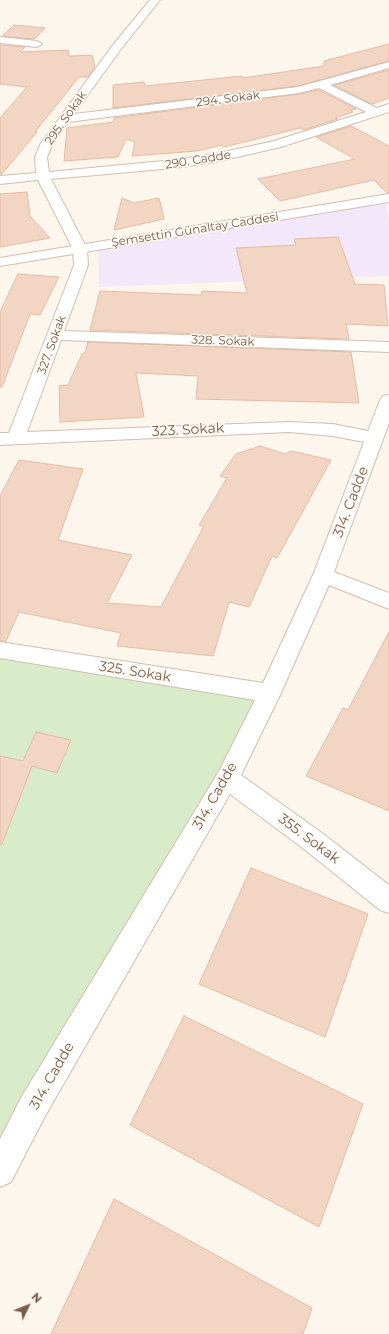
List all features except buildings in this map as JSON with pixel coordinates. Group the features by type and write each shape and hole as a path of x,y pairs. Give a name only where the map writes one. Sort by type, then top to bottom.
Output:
{"street":[{"name":"295. Sokak","path":"80,249 43,177 41,157 47,143 117,47 155,0"},
{"path":"0,40 38,44"},
{"name":"294. Sokak","path":"65,119 299,90 322,85 389,65"},
{"path":"322,85 376,112"},
{"name":"290. Cadde","path":"0,180 174,164 252,151 389,108"},
{"name":"Şemsettin Günaltay Caddesi","path":"0,262 389,198"},
{"name":"327. Sokak","path":"8,439 56,334 81,265 80,249"},
{"name":"328. Sokak","path":"56,334 389,347"},
{"name":"314. Cadde","path":"0,1171 33,1106 227,778 270,693 323,575 389,400"},
{"name":"323. Sokak","path":"8,439 289,427 333,430 375,438"},
{"path":"323,575 389,601"},
{"name":"325. Sokak","path":"0,650 270,693"},
{"name":"355. Sokak","path":"227,778 313,841 389,901"}],"shaded area":[{"path":"386,203 389,223 389,276 99,287 98,250"}],"green space":[{"path":"0,650 270,693 0,1171"}]}
